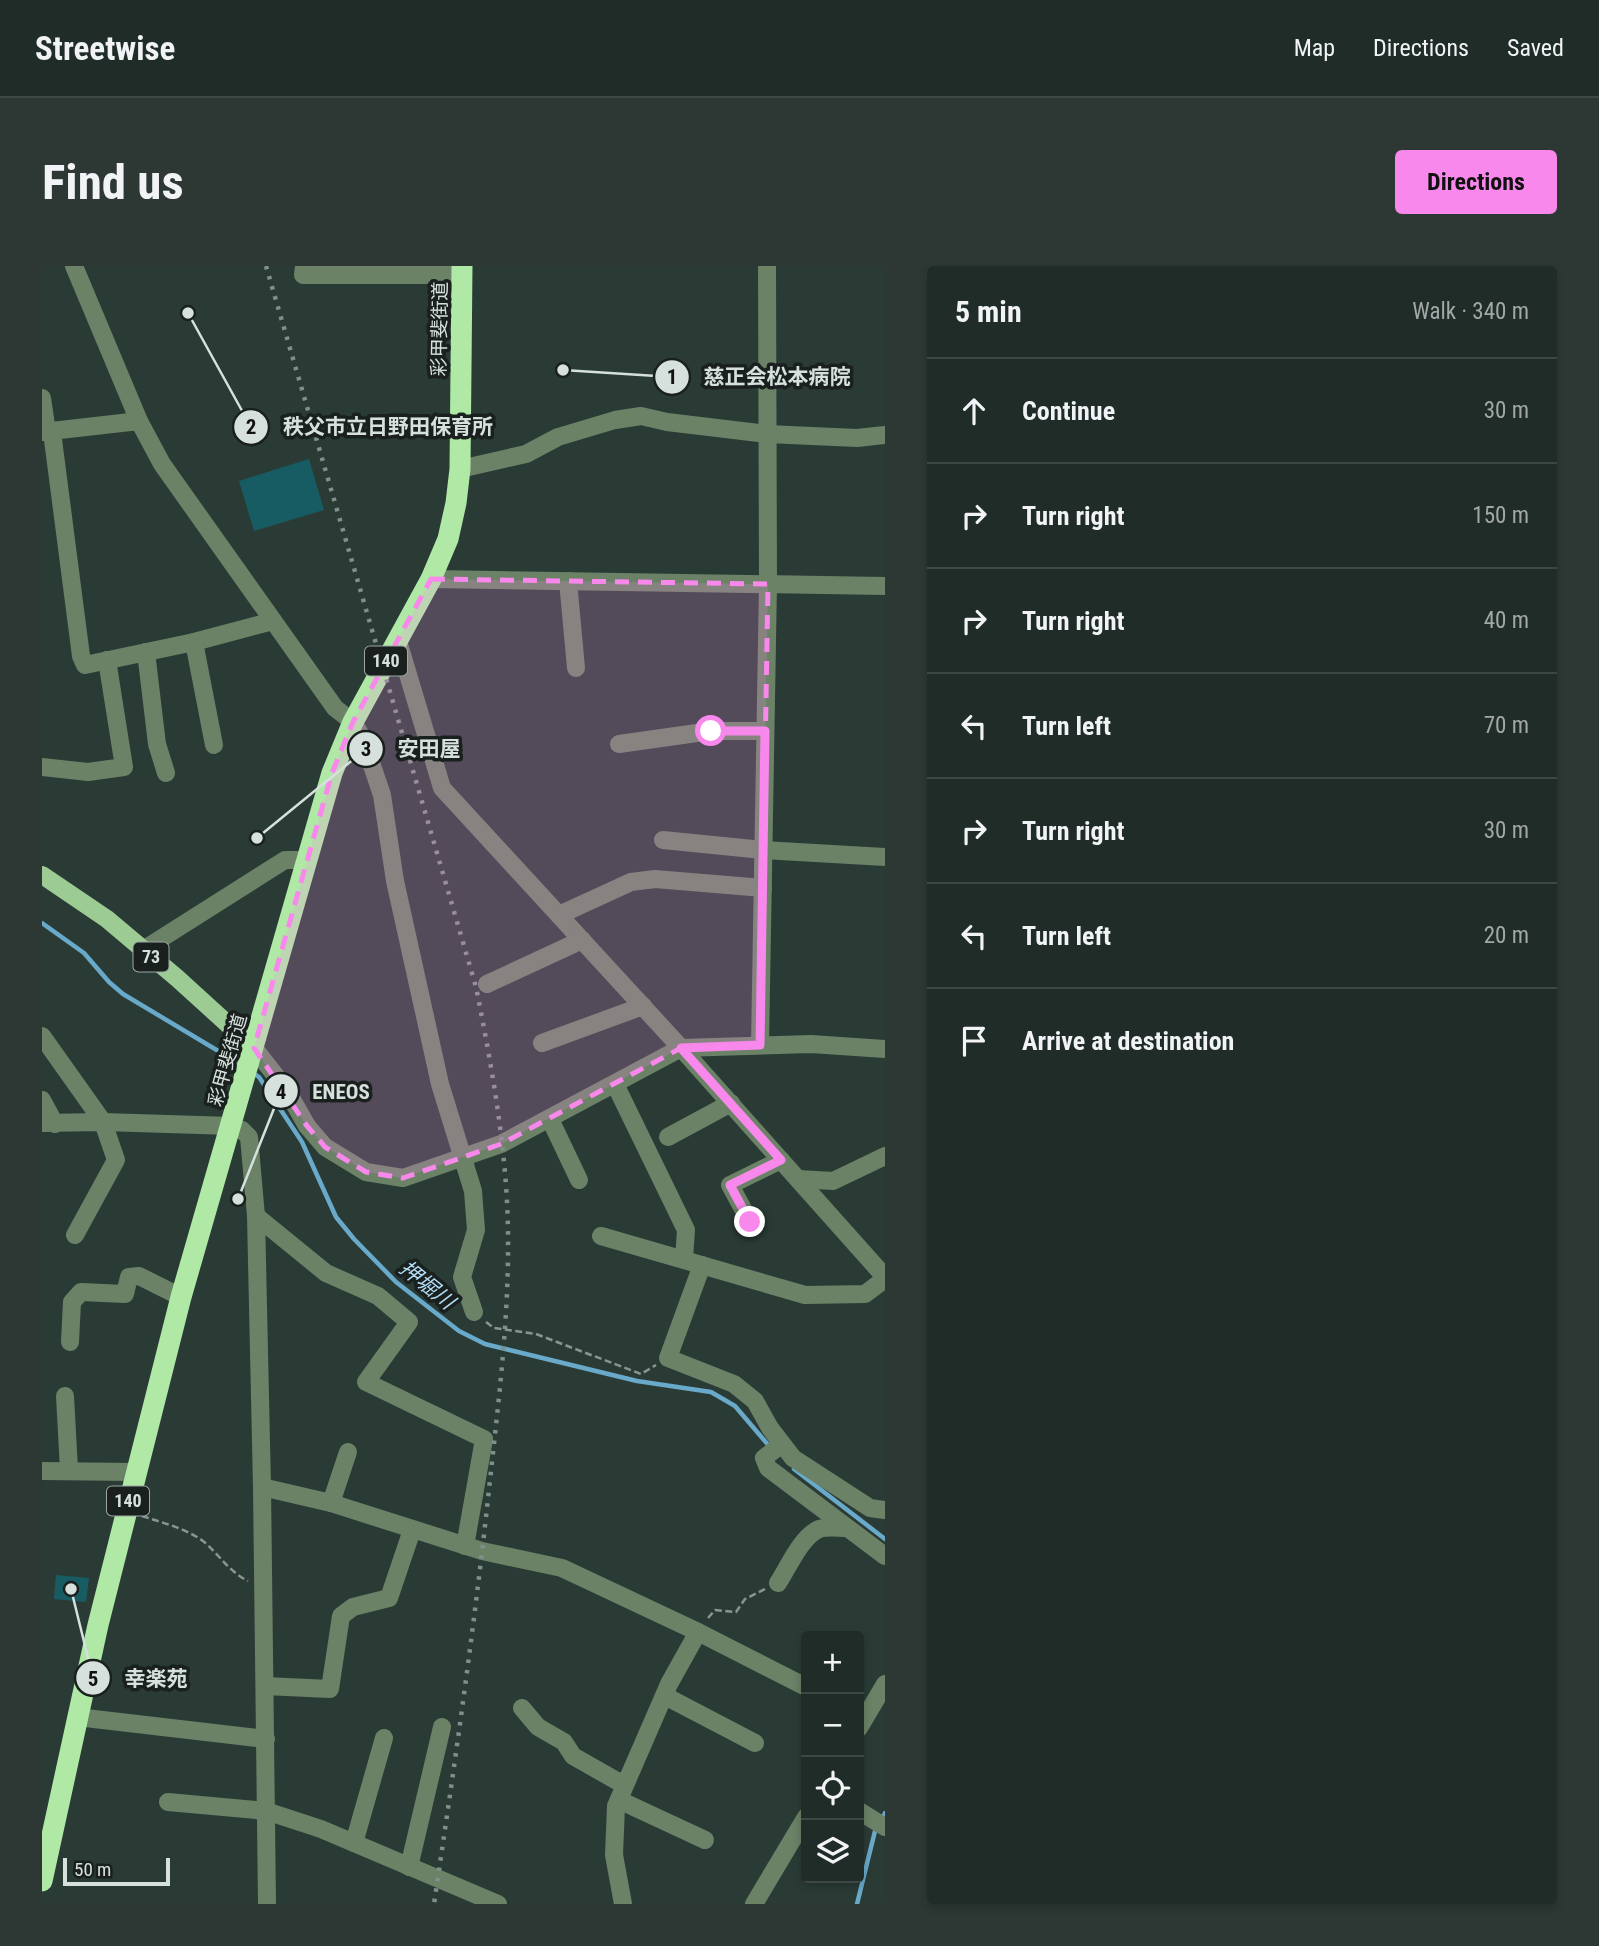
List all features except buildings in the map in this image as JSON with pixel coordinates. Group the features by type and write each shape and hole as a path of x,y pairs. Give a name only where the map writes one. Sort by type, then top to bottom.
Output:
{"highway":[{"name":"彩甲斐街道","path":"42,1881 135,1472 181,1297 332,773 353,722 431,579 448,539 460,469 462,271"}],"main road":[{"name":"73","path":"42,875 107,919 143,950 251,1056"}],"street":[{"path":"75,266 139,421 162,464 335,708 353,722 363,739 382,796 398,894 439,1084 473,1191 476,1230 462,1277 474,1312"},
{"path":"304,266 303,275 462,271"},
{"path":"760,1045 768,584 767,266"},
{"path":"42,398 81,656 85,665 194,642 273,621"},
{"path":"460,469 526,454 558,437 615,419 641,416 667,422 768,434 857,438 885,435"},
{"path":"47,432 139,421"},
{"path":"431,579 885,586"},
{"path":"568,581 576,668"},
{"path":"398,641 442,788 731,1103 885,1278 865,1294 805,1294 601,1236"},
{"path":"194,642 215,745"},
{"path":"146,652 157,744 166,773"},
{"path":"42,767 88,772 124,767 107,660"},
{"path":"620,744 711,731 765,731"},
{"path":"663,840 763,850 885,857"},
{"path":"143,950 285,860 307,860"},
{"path":"559,915 631,882 655,879 763,888"},
{"path":"487,984 582,940"},
{"path":"542,1043 643,1006"},
{"path":"42,1036 103,1122 116,1160 75,1236"},
{"path":"251,1056 286,1089 307,1126 325,1147 366,1172 403,1178 501,1144 681,1048 811,1044 885,1049"},
{"path":"615,1084 686,1230 684,1259"},
{"path":"42,1100 49,1123 232,1126 242,1130 249,1138 256,1216 267,1904"},
{"path":"668,1137 731,1103"},
{"path":"550,1119 579,1180"},
{"path":"798,1179 833,1181 885,1156"},
{"path":"750,1222 730,1185 781,1160"},
{"path":"256,1216 326,1273 378,1296 409,1322 366,1382 484,1439 465,1546"},
{"path":"702,1265 668,1357 734,1384 755,1401 770,1428 793,1458 870,1508 885,1510"},
{"path":"70,1342 72,1302 81,1292 125,1294 129,1277 139,1276 181,1297"},
{"path":"65,1396 69,1470"},
{"path":"781,1444 764,1458 768,1468 885,1556"},
{"path":"331,1503 348,1452"},
{"path":"42,1471 135,1472"},
{"path":"262,1487 331,1503 465,1546 562,1568 801,1684"},
{"path":"778,1583 806,1539 813,1533 821,1528 847,1528"},
{"path":"265,1686 330,1689 341,1616 353,1607 389,1598 412,1530"},
{"path":"623,1904 614,1855 616,1806 670,1684 698,1632"},
{"path":"864,1716 885,1684"},
{"path":"665,1696 755,1744"},
{"path":"522,1707 538,1727 564,1742 573,1756 617,1781 626,1782"},
{"path":"78,1717 266,1740"},
{"path":"409,1867 442,1727"},
{"path":"354,1843 383,1738"},
{"path":"619,1800 705,1840"},
{"path":"168,1802 266,1811 321,1829 498,1904"},
{"path":"864,1814 885,1827"},
{"path":"754,1904 804,1820"}],"path":[{"path":"474,1312 494,1328 536,1334 641,1374 668,1357"},
{"path":"125,1511 189,1532 204,1542 230,1571 264,1588"},
{"path":"698,1632 715,1610 736,1612 746,1599 778,1583"}],"highlighted area":[{"path":"431,579 768,584 760,1045 681,1048 501,1144 403,1178 366,1172 325,1147 307,1126 254,1048 332,773 353,722"}],"waterway":[{"name":"押堀川","path":"42,923 84,953 123,994 240,1064"},
{"name":"押堀川","path":"253,1073 259,1077 302,1142 336,1217 396,1282 459,1331 485,1344 637,1381 711,1392 735,1406 770,1447"},
{"name":"押堀川","path":"794,1469 885,1539"},
{"path":"857,1904 875,1831"}],"railway":[{"path":"266,266 476,987 502,1140 508,1264 500,1388 471,1639 434,1904"}],"place":[{"name":"秩父市立日野田保育所","path":"188,313"},
{"name":"慈正会松本病院","path":"563,370"},
{"name":"安田屋","path":"257,838"},
{"name":"ENEOS","path":"238,1199"},
{"name":"幸楽苑","path":"71,1589"}],"route":[{"path":"711,731 765,731 760,1045 681,1048 781,1160 730,1185 750,1222"}]}
